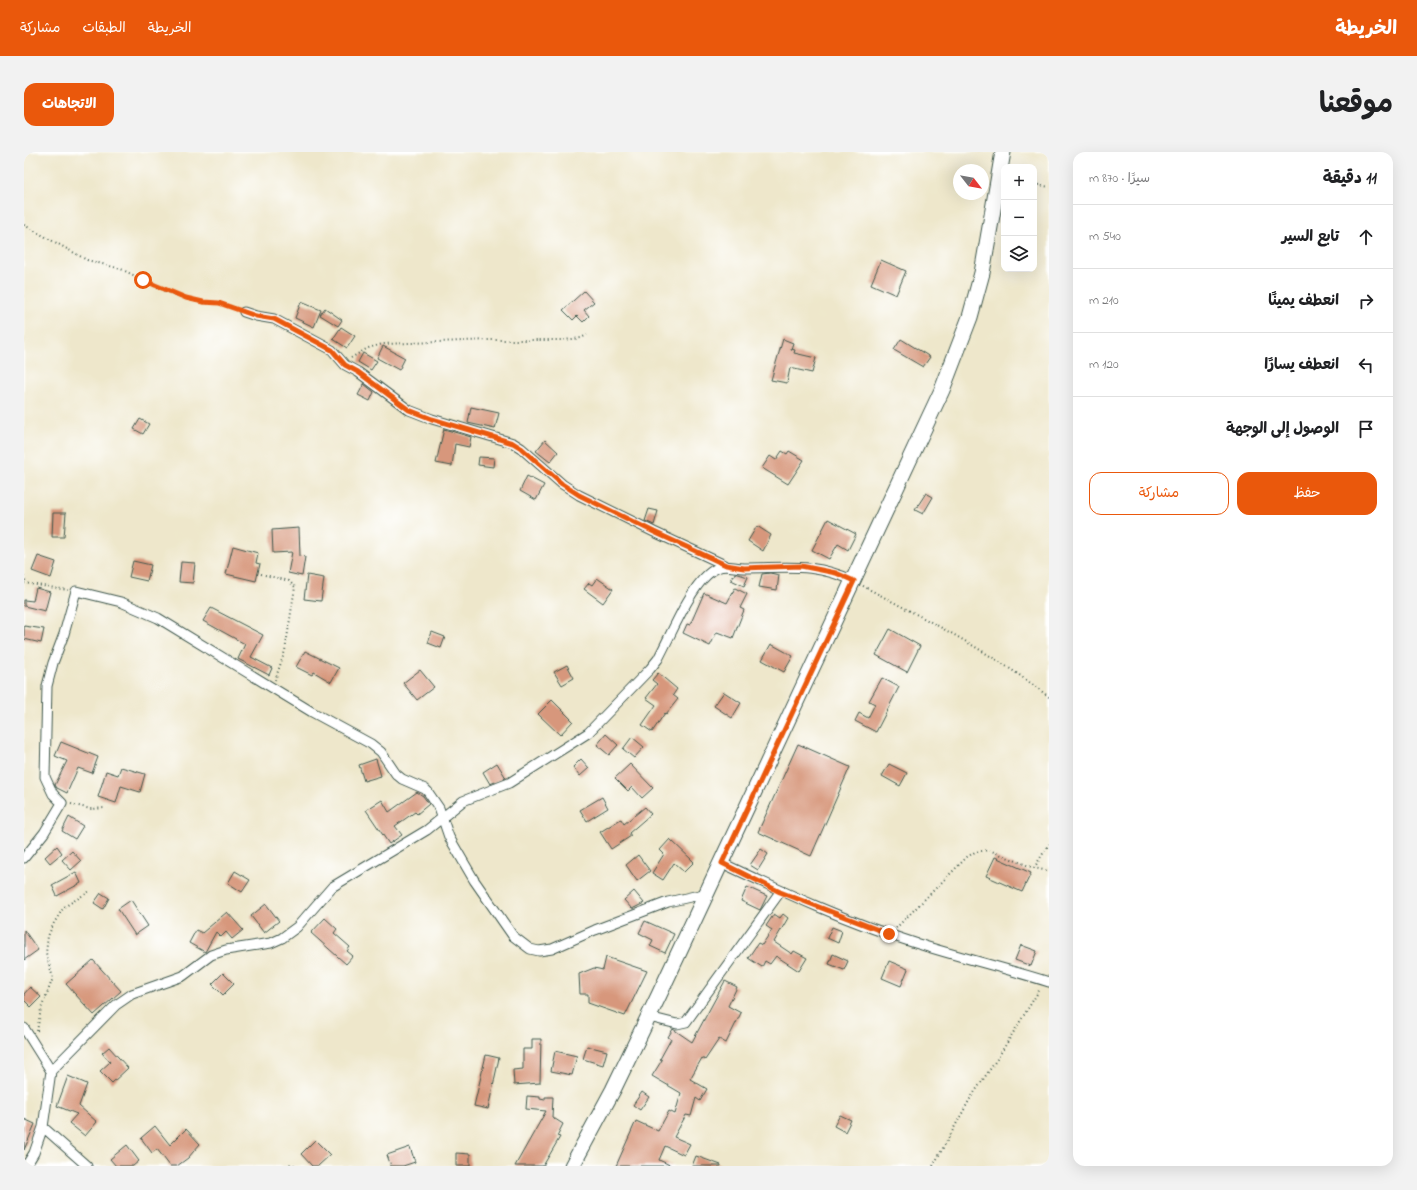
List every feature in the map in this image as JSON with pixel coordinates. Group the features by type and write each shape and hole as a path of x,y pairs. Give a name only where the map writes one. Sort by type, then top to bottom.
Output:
{"main road":[{"path":"572,1166 613,1090 708,893 942,390 970,317 982,273 1003,152"}],"street":[{"path":"244,312 274,319 332,350 343,363 409,410 432,419 513,443 521,448 562,484 579,495 726,565 744,568 801,566 836,573 854,581"},
{"path":"26,1166 34,1153 44,1127 51,1071 106,1015 132,994 176,979 217,953 271,943 282,938 297,927 332,887 443,818 463,801 509,783 575,742 598,725 658,659 688,602 706,576 714,570 726,565"},
{"path":"24,858 44,833 62,803 53,794 45,777 47,686 76,591 121,602 158,618 312,712 371,744 381,752 396,774 402,779 425,789 428,792 439,808 449,837 457,852 489,904 513,936 530,949 552,949 595,930 668,902 708,893"},
{"path":"722,863 780,892 889,934 1047,981"},
{"path":"649,1016 677,1024 683,1024 686,1022 780,892"},
{"path":"24,1028 51,1071"},
{"path":"44,1127 87,1166"}],"path":[{"path":"1037,185 1049,187"},
{"path":"24,225 87,260 122,269 166,291 186,298 203,302 219,303 244,312"},
{"path":"343,363 368,348 383,344 490,340 564,340 581,338 587,335"},
{"path":"261,574 289,581 295,586 285,651 272,688"},
{"path":"24,576 25,583 76,591"},
{"path":"854,581 1003,662 1049,697"},
{"path":"62,803 90,809 105,808"},
{"path":"1034,868 1049,844"},
{"path":"889,934 967,857 975,852 989,850 1034,868 1049,871"},
{"path":"35,1046 39,1018 53,978 46,953 48,936 54,923 64,908 90,891"},
{"path":"933,1166 970,1099 1047,981"},
{"path":"286,1166 291,1164 297,1166"}],"building":[{"path":"881,260 906,271 896,295 871,284"},
{"path":"584,291 594,302 584,310 589,316 583,322 577,316 573,320 563,310"},
{"path":"301,302 321,310 314,327 295,318"},
{"path":"325,308 342,320 338,326 320,315"},
{"path":"341,327 355,336 347,348 333,339"},
{"path":"783,339 793,343 791,349 795,350 794,353 816,358 812,373 790,368 787,383 771,380"},
{"path":"901,339 930,357 923,367 894,350"},
{"path":"383,346 405,358 399,370 377,358"},
{"path":"363,353 377,361 371,370 358,362"},
{"path":"364,384 374,392 370,401 358,395"},
{"path":"471,407 499,413 495,429 468,423"},
{"path":"140,419 149,424 143,434 134,429"},
{"path":"444,429 471,437 469,447 455,444 452,466 436,463"},
{"path":"545,440 558,452 550,462 536,451"},
{"path":"782,451 787,454 789,451 804,460 788,484 762,468 770,456 776,460"},
{"path":"479,457 494,458 493,467 478,465"},
{"path":"527,476 544,485 536,500 520,491"},
{"path":"926,493 933,497 923,514 915,510"},
{"path":"649,509 658,511 654,525 645,521"},
{"path":"53,513 66,513 64,537 52,537"},
{"path":"828,519 856,534 848,550 838,544 829,559 812,550"},
{"path":"757,526 771,535 763,551 748,541"},
{"path":"299,528 300,556 305,557 302,576 288,573 292,552 273,553 272,530"},
{"path":"233,546 258,553 256,563 260,564 256,581 226,574"},
{"path":"38,556 56,562 51,578 32,571"},
{"path":"133,561 151,565 147,581 129,577"},
{"path":"181,562 195,563 193,583 179,582"},
{"path":"735,573 748,577 744,586 731,580"},
{"path":"770,573 779,575 777,590 759,587 762,574"},
{"path":"307,575 324,578 321,601 304,599"},
{"path":"597,578 613,589 603,603 584,589 589,583 592,585"},
{"path":"36,588 50,592 45,611 24,606 24,600 33,601"},
{"path":"735,588 747,594 740,608 744,610 733,638 717,632 710,646 683,633 687,624 690,625 704,593 727,603"},
{"path":"211,608 263,635 251,657 272,668 269,675 238,659 245,644 203,621"},
{"path":"24,626 44,629 41,643 24,639"},
{"path":"890,629 920,646 907,672 876,655"},
{"path":"432,632 445,637 441,648 428,643"},
{"path":"771,644 793,656 784,672 762,660"},
{"path":"305,651 339,668 331,682 314,672 312,675 296,667"},
{"path":"567,665 574,678 562,685 554,672"},
{"path":"420,670 434,687 417,700 403,683"},
{"path":"658,673 677,689 673,695 678,699 666,714 665,713 652,732 642,725 656,705 646,698 657,684 652,680"},
{"path":"882,678 899,687 876,732 855,721 859,713 868,718 875,704 869,701"},
{"path":"724,692 741,703 732,718 714,706"},
{"path":"552,700 573,721 560,735 538,714"},
{"path":"606,734 618,745 609,755 597,745"},
{"path":"632,737 644,747 634,758 623,749"},
{"path":"61,742 98,757 92,773 78,768 67,793 57,788 55,785 67,761 55,756"},
{"path":"798,744 850,767 811,856 758,832"},
{"path":"376,759 381,776 364,781 359,765"},
{"path":"581,759 589,768 580,776 573,767"},
{"path":"497,763 506,778 490,784 483,772"},
{"path":"630,764 653,788 642,798 632,787 628,791 615,778"},
{"path":"889,764 907,773 900,786 882,776"},
{"path":"121,767 145,774 140,792 121,786 116,803 98,797 106,771 118,775"},
{"path":"417,792 423,796 429,804 417,814 415,812 395,826 402,835 389,844 366,810 382,800 389,812"},
{"path":"602,797 608,808 587,821 580,810"},
{"path":"645,807 651,814 629,833 631,836 611,849 600,832 621,819 624,824"},
{"path":"69,817 83,826 75,839 62,831"},
{"path":"670,839 694,862 684,872 674,863 663,880 652,873 664,854 660,850"},
{"path":"57,846 62,853 50,863 45,857"},
{"path":"761,849 768,854 758,870 750,865"},
{"path":"72,851 81,861 71,870 62,860"},
{"path":"638,855 650,871 637,881 626,865"},
{"path":"995,857 1031,873 1022,892 986,876"},
{"path":"235,871 250,880 242,892 228,883"},
{"path":"76,872 81,883 57,896 52,885"},
{"path":"747,887 767,896 760,910 741,901"},
{"path":"634,891 644,903 632,909 624,900"},
{"path":"101,893 109,898 103,909 94,903"},
{"path":"131,900 148,926 135,935 118,909"},
{"path":"266,904 279,921 264,933 251,916"},
{"path":"227,912 243,930 232,939 226,932 221,937 216,932 205,952 189,943 196,930 202,933"},
{"path":"774,914 780,918 783,914 788,918 774,942 792,954 794,951 807,958 799,971 776,956 770,964 765,961 762,967 748,958 758,943 762,945 772,930 766,926"},
{"path":"325,918 337,929 334,933 350,947 347,951 353,956 346,964 311,933"},
{"path":"645,921 674,934 665,953 650,946 653,940 639,933"},
{"path":"832,927 842,931 838,943 827,938"},
{"path":"24,930 38,950 24,960"},
{"path":"1021,945 1037,951 1031,966 1015,960"},
{"path":"833,954 848,961 844,970 829,964"},
{"path":"606,957 647,971 625,1016 588,1003 588,994 580,994 579,974 594,968 603,970"},
{"path":"93,960 121,991 94,1015 66,984"},
{"path":"889,961 908,969 901,986 882,978"},
{"path":"223,973 234,984 223,995 212,984"},
{"path":"725,981 737,987 728,1006 741,1013 726,1043 719,1039 705,1060 702,1058 690,1079 707,1089 700,1101 696,1098 691,1116 686,1115 674,1137 690,1144 684,1155 665,1146 659,1160 672,1166 616,1166 636,1121 658,1131 669,1111 675,1114 681,1093 652,1076 662,1060 660,1059 671,1039 668,1037 673,1029 692,1042"},
{"path":"30,987 41,997 31,1007 24,1000 24,994"},
{"path":"532,1039 541,1039 540,1083 514,1085 513,1070 523,1069 523,1049 532,1049"},
{"path":"587,1046 607,1051 603,1065 583,1059"},
{"path":"109,1047 128,1068 112,1083 100,1071 110,1062 102,1053"},
{"path":"555,1051 577,1056 572,1075 551,1071"},
{"path":"486,1055 499,1058 488,1109 474,1106"},
{"path":"68,1076 87,1084 79,1106 97,1122 85,1136 69,1123 77,1114 57,1106"},
{"path":"642,1092 649,1097 640,1110 633,1105"},
{"path":"527,1096 540,1097 540,1099 545,1100 545,1097 553,1097 552,1117 563,1124 557,1136 560,1137 543,1166 515,1166 546,1111 526,1109"},
{"path":"840,1115 851,1120 845,1132 834,1126"},
{"path":"24,1119 35,1124 24,1150"},
{"path":"155,1126 170,1145 186,1129 200,1144 188,1158 177,1166 170,1166 157,1149 152,1153 141,1138"},
{"path":"315,1140 330,1155 318,1166 312,1166 301,1154"},
{"path":"127,1145 139,1161 133,1166 116,1166 110,1159"},
{"path":"410,1147 415,1162 403,1166 391,1166 387,1155"},
{"path":"456,1153 470,1154 470,1166 456,1166"},
{"path":"696,1156 721,1165 721,1166 692,1166"}],"route":[{"path":"143,280 166,291 186,298 203,302 219,303 256,316 274,319 332,350 345,365 358,372 409,410 456,427 503,438 521,448 552,476 579,495 726,565 744,568 760,566 801,566 828,570 854,581 722,863 780,892 889,934"}]}
